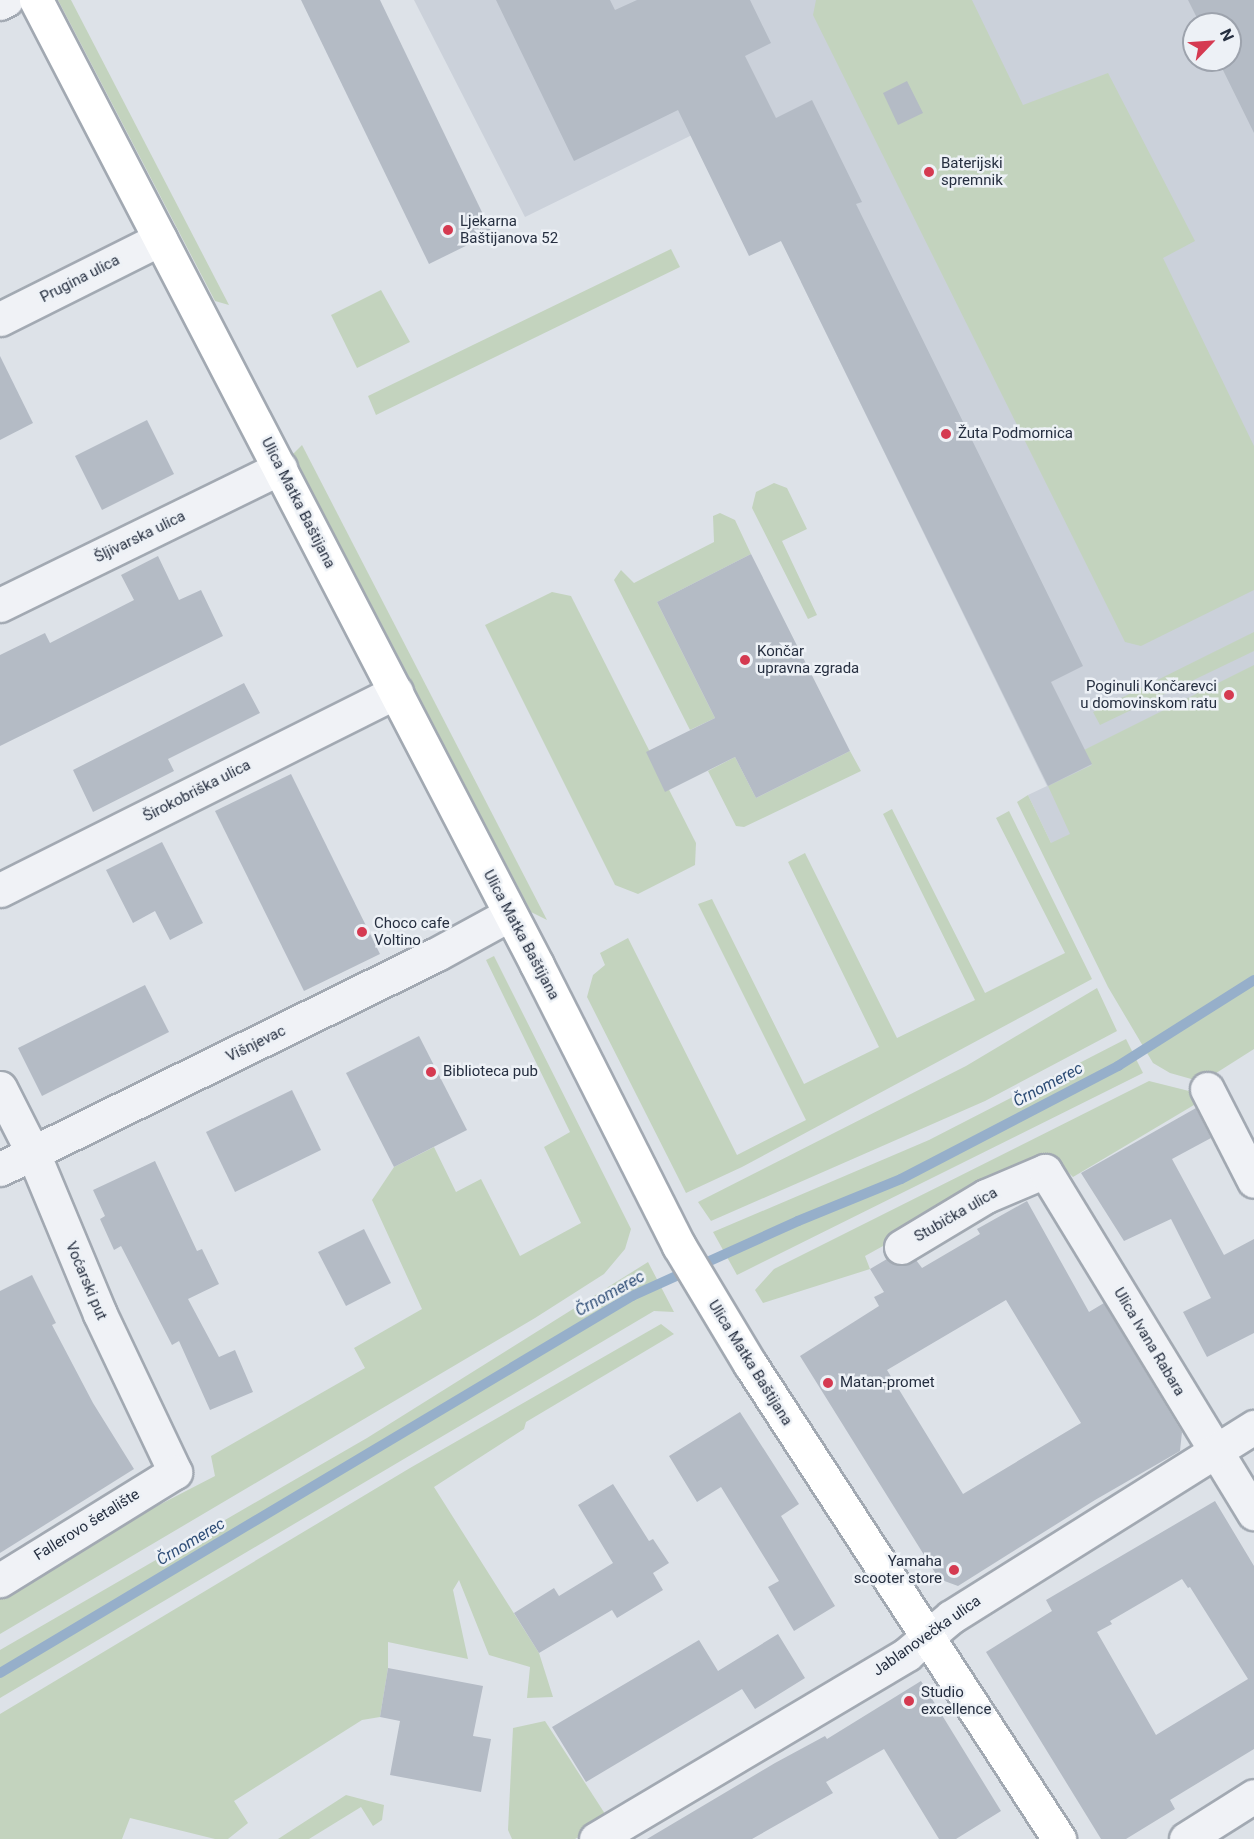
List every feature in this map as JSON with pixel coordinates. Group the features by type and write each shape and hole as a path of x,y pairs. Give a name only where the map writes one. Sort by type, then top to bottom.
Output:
{"street":[{"path":"0,3 6,0"},
{"name":"Ulica Matka Baštijana","path":"36,0 396,692 679,1246 707,1295 1059,1839"},
{"name":"Prugina ulica","path":"0,319 160,239"},
{"name":"Šljivarska ulica","path":"0,605 280,468"},
{"name":"Širokobriška ulica","path":"0,890 396,692"},
{"name":"Višnjevac","path":"0,1169 386,980 510,914"},
{"name":"Voćarski put","path":"0,1088 33,1153 100,1314 176,1472"},
{"path":"1207,1089 1254,1181"},
{"name":"Stubička ulica","path":"901,1247 986,1196 1045,1171"},
{"name":"Ulica Ivana Rabara","path":"1045,1171 1254,1513"},
{"name":"Jablanovečka ulica","path":"597,1839 907,1654 980,1598 1254,1427"},
{"name":"Fallerovo šetalište","path":"0,1580 176,1472"},
{"path":"1186,1839 1254,1796"}],"shaded area":[{"path":"414,0 1254,0 1254,900 1051,843 1028,795 1047,786 801,282 811,277 692,135 525,217"}],"green space":[{"path":"58,0 71,0 229,305 215,301"},
{"path":"816,0 972,0 1023,105 1108,73 1195,241 1163,258 1254,446 1254,590 1141,646 1125,642 813,15"},
{"path":"671,249 680,267 376,415 368,396"},
{"path":"381,290 410,342 357,368 331,315"},
{"path":"302,445 547,920 531,912 293,454"},
{"path":"774,483 787,488 807,529 782,541 817,615 808,619 752,508 756,492"},
{"path":"720,513 735,520 751,554 657,602 715,718 690,730 614,580 621,570 634,583 714,542 713,516"},
{"path":"552,592 571,596 696,843 695,865 638,894 615,885 485,625"},
{"path":"1254,632 1254,651 1100,725 1093,712"},
{"path":"1254,665 1254,1049 1202,1082 1170,1073 1153,1063 1108,987 1017,802 1028,795 1051,843 1070,834 1048,786 1092,765 1084,750"},
{"path":"850,751 861,771 744,827 736,826 708,771 735,757 756,798"},
{"path":"892,809 985,993 1065,953 996,818 1009,811 1092,979 742,1167 686,1193 587,997 593,975 605,965 600,953 628,938 737,1155 806,1120 698,904 712,899 804,1084 879,1047 788,862 805,853 897,1038 975,1000 883,814"},
{"path":"494,956 631,1229 625,1249 604,1274 535,1318 0,1634 0,1596 101,1535 215,1476 211,1456 365,1368 354,1348 422,1309 372,1200 394,1167 434,1147 456,1192 481,1179 520,1256 581,1223 544,1147 570,1132 486,960"},
{"path":"1097,988 1117,1031 985,1101 711,1221 698,1202 966,1066"},
{"path":"1126,1039 1143,1073 737,1275 713,1232 929,1140"},
{"path":"1149,1081 1193,1092 1199,1102 1073,1177 1049,1154 865,1256 870,1269 763,1303 755,1290 774,1269"},
{"path":"648,1262 674,1312 654,1311 0,1698 0,1650 367,1438"},
{"path":"661,1324 674,1334 526,1422 524,1429 434,1487 539,1653 553,1697 527,1698 530,1667 489,1655 459,1580 453,1590 468,1659 388,1642 388,1668 380,1717 362,1720 234,1801 248,1823 228,1839 215,1839 130,1818 122,1839 0,1839 0,1714 410,1468"},
{"path":"545,1721 609,1820 575,1839 512,1839 508,1830 513,1728"},
{"path":"346,1795 384,1805 382,1820 373,1826 361,1807 309,1839 278,1839"}],"building":[{"path":"301,0 380,0 492,233 429,264"},
{"path":"496,0 610,0 615,10 637,0 750,0 771,43 745,56 776,118 812,100 862,202 856,204 1083,666 1051,682 1092,764 1048,786 781,241 749,256 678,110 574,161"},
{"path":"1188,0 1254,0 1254,133 1224,72 1242,72 1242,12 1194,12"},
{"path":"907,81 923,113 898,125 883,93"},
{"path":"0,356 33,423 0,440"},
{"path":"147,420 174,474 102,510 75,456"},
{"name":"Končar upravna zgrada","path":"751,554 850,751 756,798 735,757 665,792 646,752 715,718 657,602"},
{"path":"158,556 179,600 201,590 223,636 0,746 0,655 45,633 50,643 134,600 121,575"},
{"path":"244,683 260,713 168,759 174,771 93,812 73,770"},
{"path":"291,774 380,954 304,991 215,811"},
{"path":"162,842 203,923 170,940 155,911 133,923 106,870"},
{"path":"145,985 169,1032 42,1096 18,1048"},
{"path":"419,1036 467,1130 394,1167 346,1073"},
{"path":"292,1090 321,1150 235,1192 206,1132"},
{"path":"1196,1108 1211,1138 1172,1159 1224,1255 1254,1239 1254,1333 1207,1357 1183,1312 1211,1298 1171,1219 1124,1241 1081,1173"},
{"path":"155,1161 197,1251 202,1249 219,1284 188,1299 219,1357 235,1350 253,1392 210,1410 179,1341 172,1345 121,1246 114,1250 100,1219 105,1216 93,1190"},
{"path":"1027,1201 1089,1312 1104,1303 1182,1432 1180,1451 1095,1500 958,1586 939,1579 800,1356 879,1306 874,1297 884,1292 870,1269 887,1259 901,1266 916,1260 922,1268 980,1234 977,1229","holes":["1006,1300 1081,1423 963,1494 887,1370"]},
{"path":"364,1229 391,1283 346,1306 318,1252"},
{"path":"32,1275 56,1323 52,1325 93,1403 134,1469 0,1553 0,1291"},
{"path":"740,1412 799,1504 781,1516 835,1606 794,1631 768,1587 779,1581 721,1487 697,1502 669,1456"},
{"path":"613,1484 649,1541 653,1539 669,1563 653,1573 663,1590 617,1618 612,1610 539,1653 514,1613 554,1588 559,1596 613,1563 578,1505"},
{"path":"1215,1501 1254,1566 1254,1749 1170,1800 1175,1809 1126,1839 1101,1839 986,1652 1052,1611 1046,1600","holes":["1182,1579 1188,1588 1190,1587 1248,1679 1156,1735 1097,1632 1112,1624 1110,1621"]},
{"path":"778,1634 805,1678 755,1709 742,1689 586,1782 552,1727 699,1640 718,1671"},
{"path":"388,1668 483,1686 473,1736 491,1739 481,1792 390,1775 400,1721 380,1717"},
{"path":"921,1681 1001,1811 956,1839 939,1839 884,1749 826,1782 833,1793 752,1839 647,1839 775,1763 825,1736 827,1739"}],"waterway":[{"name":"Črnomerec","path":"0,1673 632,1296 798,1221 901,1179 1118,1066 1254,980"}],"place":[{"name":"Baterijski spremnik","path":"929,172"},
{"name":"Ljekarna Baštijanova 52","path":"448,230"},
{"name":"Žuta Podmornica","path":"946,434"},
{"name":"Končar upravna zgrada","path":"745,660"},
{"name":"Poginuli Končarevci u domovinskom ratu","path":"1229,695"},
{"name":"Choco cafe Voltino","path":"362,932"},
{"name":"Biblioteca pub","path":"431,1072"},
{"name":"Matan-promet","path":"828,1383"},
{"name":"Yamaha scooter store","path":"954,1570"},
{"name":"Studio excellence","path":"909,1701"}]}
